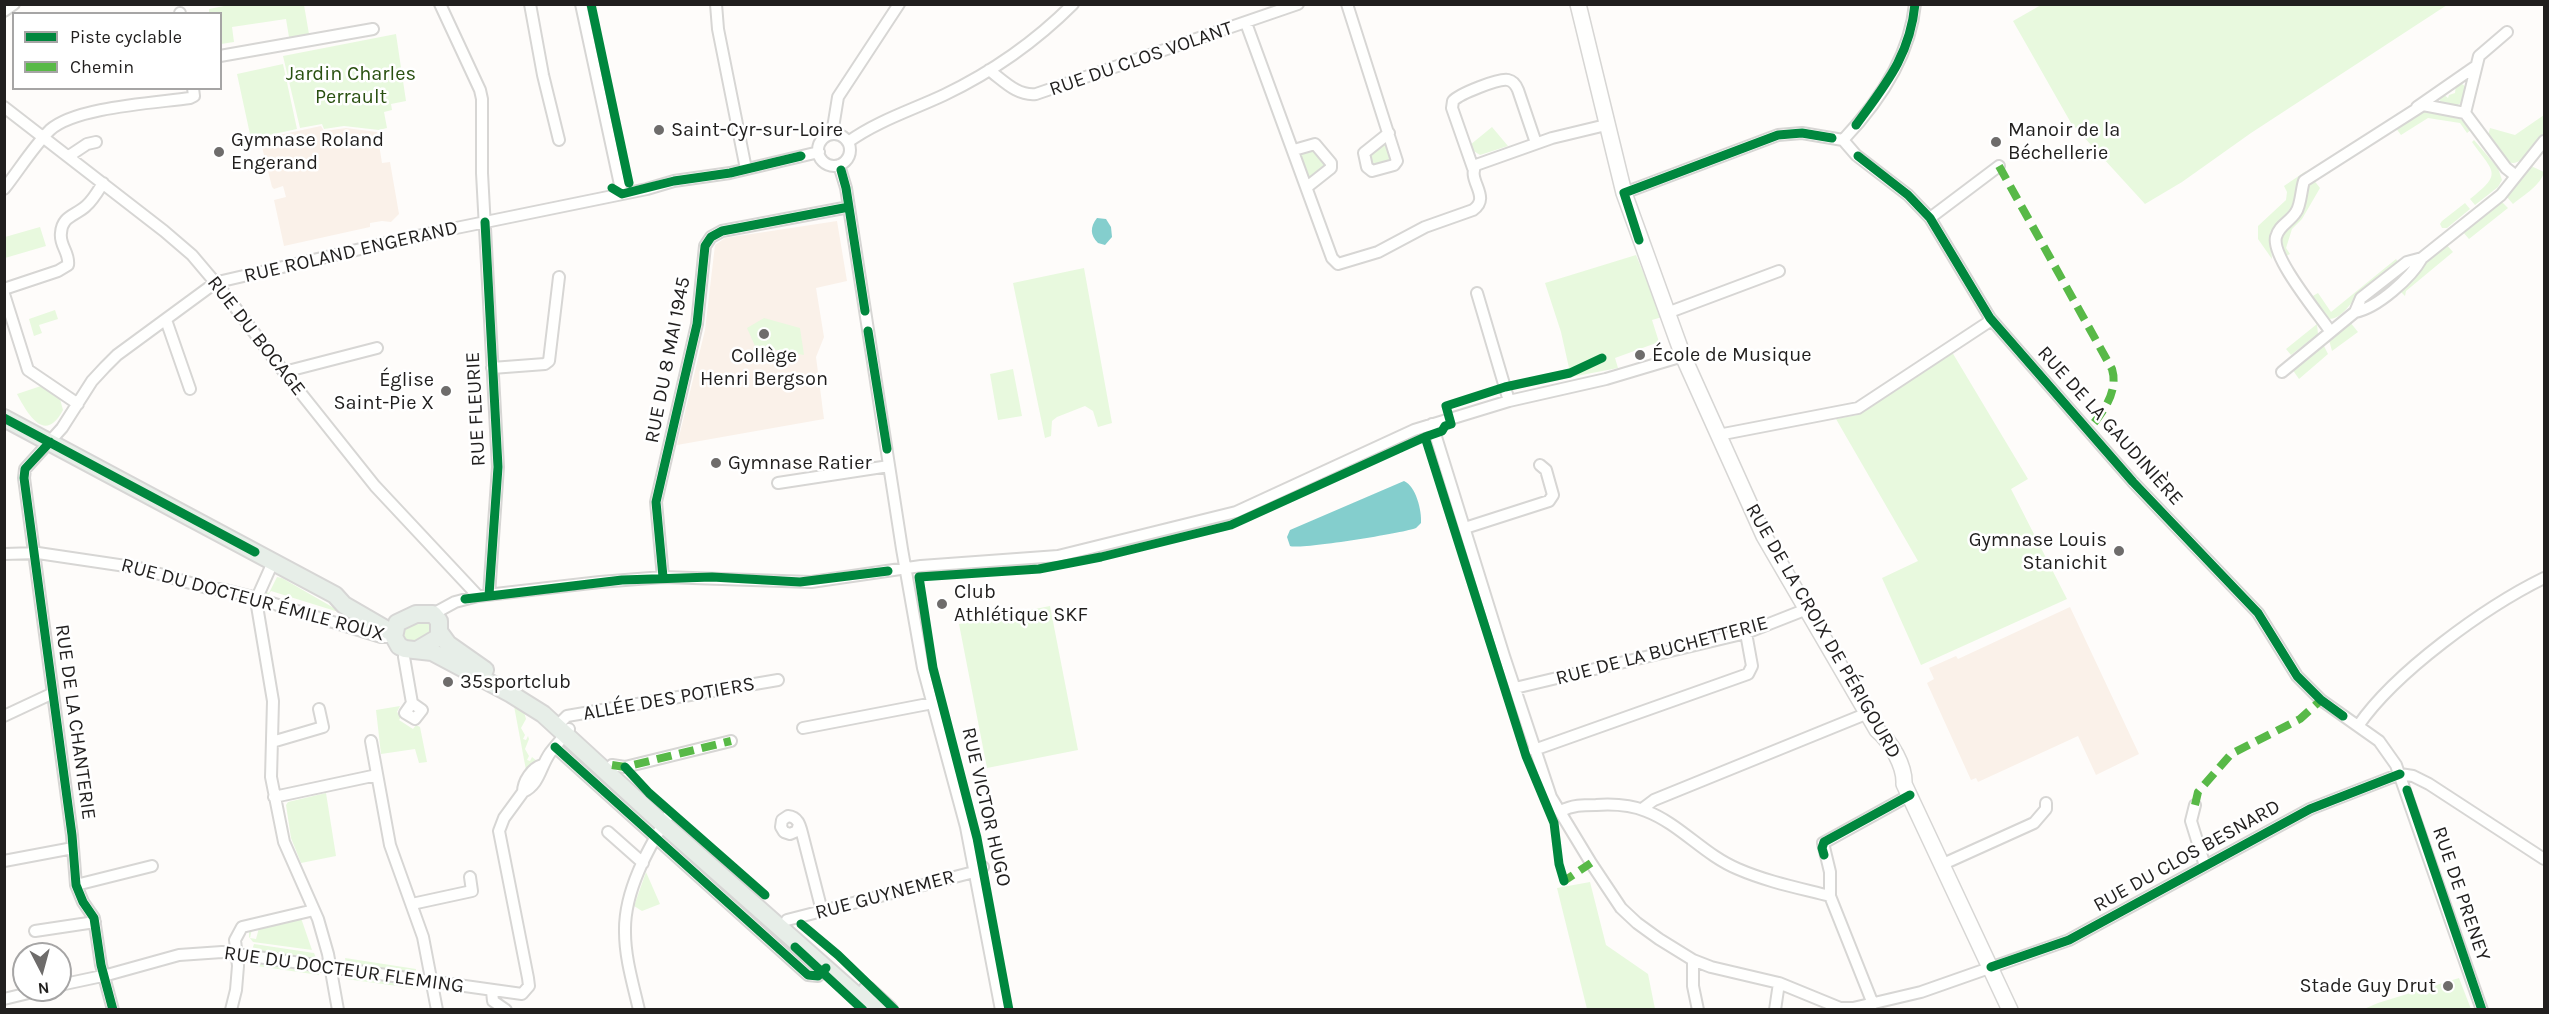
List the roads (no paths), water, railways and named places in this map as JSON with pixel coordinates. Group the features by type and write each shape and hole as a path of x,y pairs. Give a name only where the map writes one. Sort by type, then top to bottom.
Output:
{"main road":[{"path":"4,418 335,595 345,597 376,613 402,638 526,703 563,733 662,825 873,1010"},
{"path":"402,638 416,614 439,619"},
{"path":"402,638 436,640 439,619"},
{"path":"439,619 448,645 542,704 563,733 612,765 662,825 787,921 889,1010"}],"street":[{"path":"4,11 14,4"},
{"name":"RUE FLEURIE","path":"440,4 480,90 482,99 484,222 498,467 484,596"},
{"path":"530,4 543,75 560,140"},
{"path":"581,4 621,194"},
{"path":"716,4 718,29 746,169"},
{"path":"832,134 838,97 899,4"},
{"path":"848,142 872,127 945,94 1016,54 1073,4"},
{"name":"RUE DU CLOS VOLANT","path":"989,70 1018,92 1027,95 1036,94 1298,4"},
{"path":"1347,4 1389,133"},
{"name":"RUE DE LA CROIX DE PÉRIGOURD","path":"1578,4 1624,193 1683,356 1764,536 1868,713 1891,747 1904,775 1904,784 2010,1010"},
{"path":"1624,193 1778,135 1802,133 1843,140 1898,66 1910,34 1915,4"},
{"path":"1245,23 1334,262 1342,265 1378,252 1425,227 1479,206 1480,194 1473,168 1452,108 1453,100 1460,95 1502,80 1513,83 1518,90 1536,143"},
{"path":"222,56 373,29"},
{"path":"2465,113 2476,66 2483,51 2507,32"},
{"path":"2331,331 2278,254 2276,239 2280,227 2297,211 2304,181 2476,66"},
{"path":"4,189 53,128 78,117 107,110 189,98 194,96 193,90"},
{"path":"2416,107 2423,105 2465,113 2506,168 2516,176"},
{"name":"RUE DU BOCAGE","path":"4,107 104,183 192,255 375,486 484,596"},
{"path":"1473,168 1536,143 1606,125"},
{"path":"832,134 844,137 848,142 850,153 839,165 826,163 819,152 823,139 832,134"},
{"name":"RUE DE LA GAUDINIÈRE","path":"1843,140 1856,154 1908,195 1930,218 1990,318 2133,482 2258,613 2297,676 2321,700 2379,741 2400,774"},
{"path":"2282,372 2355,312 2361,298 2407,262 2422,258 2501,195 2544,141"},
{"path":"69,156 87,144 96,142"},
{"path":"1294,150 1315,144 1331,163 1331,168 1307,187"},
{"name":"RUE ROLAND ENGERAND","path":"50,442 92,381 117,355 215,283 484,222 819,152"},
{"name":"RUE VICTOR HUGO","path":"839,165 849,207 905,568 924,668 978,869 1001,1010"},
{"path":"1930,218 1999,166"},
{"path":"4,289 58,271 68,265 68,257 61,239 62,226 69,216 89,203 104,183"},
{"name":"RUE DU 8 MAI 1945","path":"663,578 656,502 697,324 705,246 711,237 722,231 849,207"},
{"path":"1667,313 1779,271"},
{"path":"492,368 549,362 559,277"},
{"path":"1477,293 1509,401"},
{"path":"4,294 28,370 78,404"},
{"path":"1719,435 1858,408 1987,323 1990,318"},
{"path":"166,320 190,389"},
{"path":"284,372 377,348"},
{"path":"439,619 465,599 484,596 663,578 712,577 800,582 905,568 1049,557 1236,512 1387,442 1432,424 1509,401 1606,379 1683,356"},
{"path":"1432,424 1534,750 1551,797 1621,908 1637,923 1693,960 1726,971 1779,983 1840,1009"},
{"name":"RUE DE LA CHANTERIE","path":"50,442 25,469 24,474 36,554 51,694 74,848 73,870 81,899 93,915 104,976 113,1010"},
{"path":"1465,528 1550,501 1553,495 1547,474 1540,465"},
{"path":"778,483 890,466"},
{"name":"RUE DU DOCTEUR ÉMILE ROUX","path":"4,554 36,554 139,568 381,637 402,638"},
{"path":"273,562 256,600 272,687 271,777 284,842 314,910 331,966 338,1010"},
{"path":"2358,726 2378,700 2438,648 2486,612 2544,578"},
{"name":"RUE DE LA BUCHETTERIE","path":"1515,688 1746,633 1807,609"},
{"path":"1534,750 1748,674 1752,666 1746,633"},
{"path":"402,638 412,703"},
{"name":"ALLÉE DES POTIERS","path":"563,733 567,716 778,680"},
{"path":"4,716 51,694"},
{"path":"803,728 933,703"},
{"path":"272,741 323,727 319,709"},
{"path":"1642,809 1654,800 1868,713"},
{"name":"RUE DU DOCTEUR FLEMING","path":"72,983 179,955 222,952 331,966 514,995 522,994 527,991 528,978 499,831 504,818 523,792 523,784 535,767 542,765 563,733"},
{"path":"372,741 392,852 423,937 437,1010"},
{"path":"612,765 625,767 730,741"},
{"path":"2400,774 2413,776 2429,784 2544,859"},
{"name":"RUE DU CLOS BESNARD","path":"1840,1009 1874,1004 1922,992 2069,940 2310,808 2400,774"},
{"name":"RUE DE PRENEY","path":"2400,774 2482,1010"},
{"path":"274,797 377,775"},
{"path":"1874,1004 1830,896 1830,872 1824,855 1824,842 1910,795"},
{"path":"1941,865 2034,823 2046,809 2046,803"},
{"path":"1561,811 1568,807 1581,805 1642,809 1660,818 1736,869 1779,884 1830,896"},
{"path":"2195,805 2191,821 2205,866"},
{"path":"799,824 822,911"},
{"path":"639,1010 624,930 630,898 643,863 662,825"},
{"path":"608,832 643,863"},
{"path":"4,861 74,848"},
{"path":"76,885 152,866"},
{"name":"RUE GUYNEMER","path":"787,921 978,869"},
{"path":"412,904 472,891 470,877"},
{"path":"231,1010 236,990 236,935 242,927 314,910"},
{"path":"35,931 95,922"},
{"path":"1693,960 1693,986 1698,1010"},
{"path":"1775,1010 1779,983"},
{"path":"492,991 493,1001 506,1010"}],"water":[{"path":"1097,218 1106,219 1111,227 1112,237 1105,245 1098,243 1092,234"},
{"path":"1404,481 1415,493 1419,506 1421,523 1416,528 1311,546 1290,546 1287,537 1290,530"}],"place":[{"name":"Saint-Cyr-sur-Loire","path":"659,130"},
{"name":"Manoir de la Béchellerie","path":"1996,142"},
{"name":"Gymnase Roland Engerand","path":"219,152"},
{"name":"Collège Henri Bergson","path":"764,334"},
{"name":"École de Musique","path":"1640,355"},
{"name":"Église Saint-Pie X","path":"446,391"},
{"name":"Gymnase Ratier","path":"716,463"},
{"name":"Gymnase Louis Stanichit","path":"2119,551"},
{"name":"Club Athlétique SKF","path":"942,604"},
{"name":"35sportclub","path":"448,682"},
{"name":"Stade Guy Drut","path":"2448,986"}],"park label":[{"name":"Jardin Charles Perrault","path":"351,86"}]}
